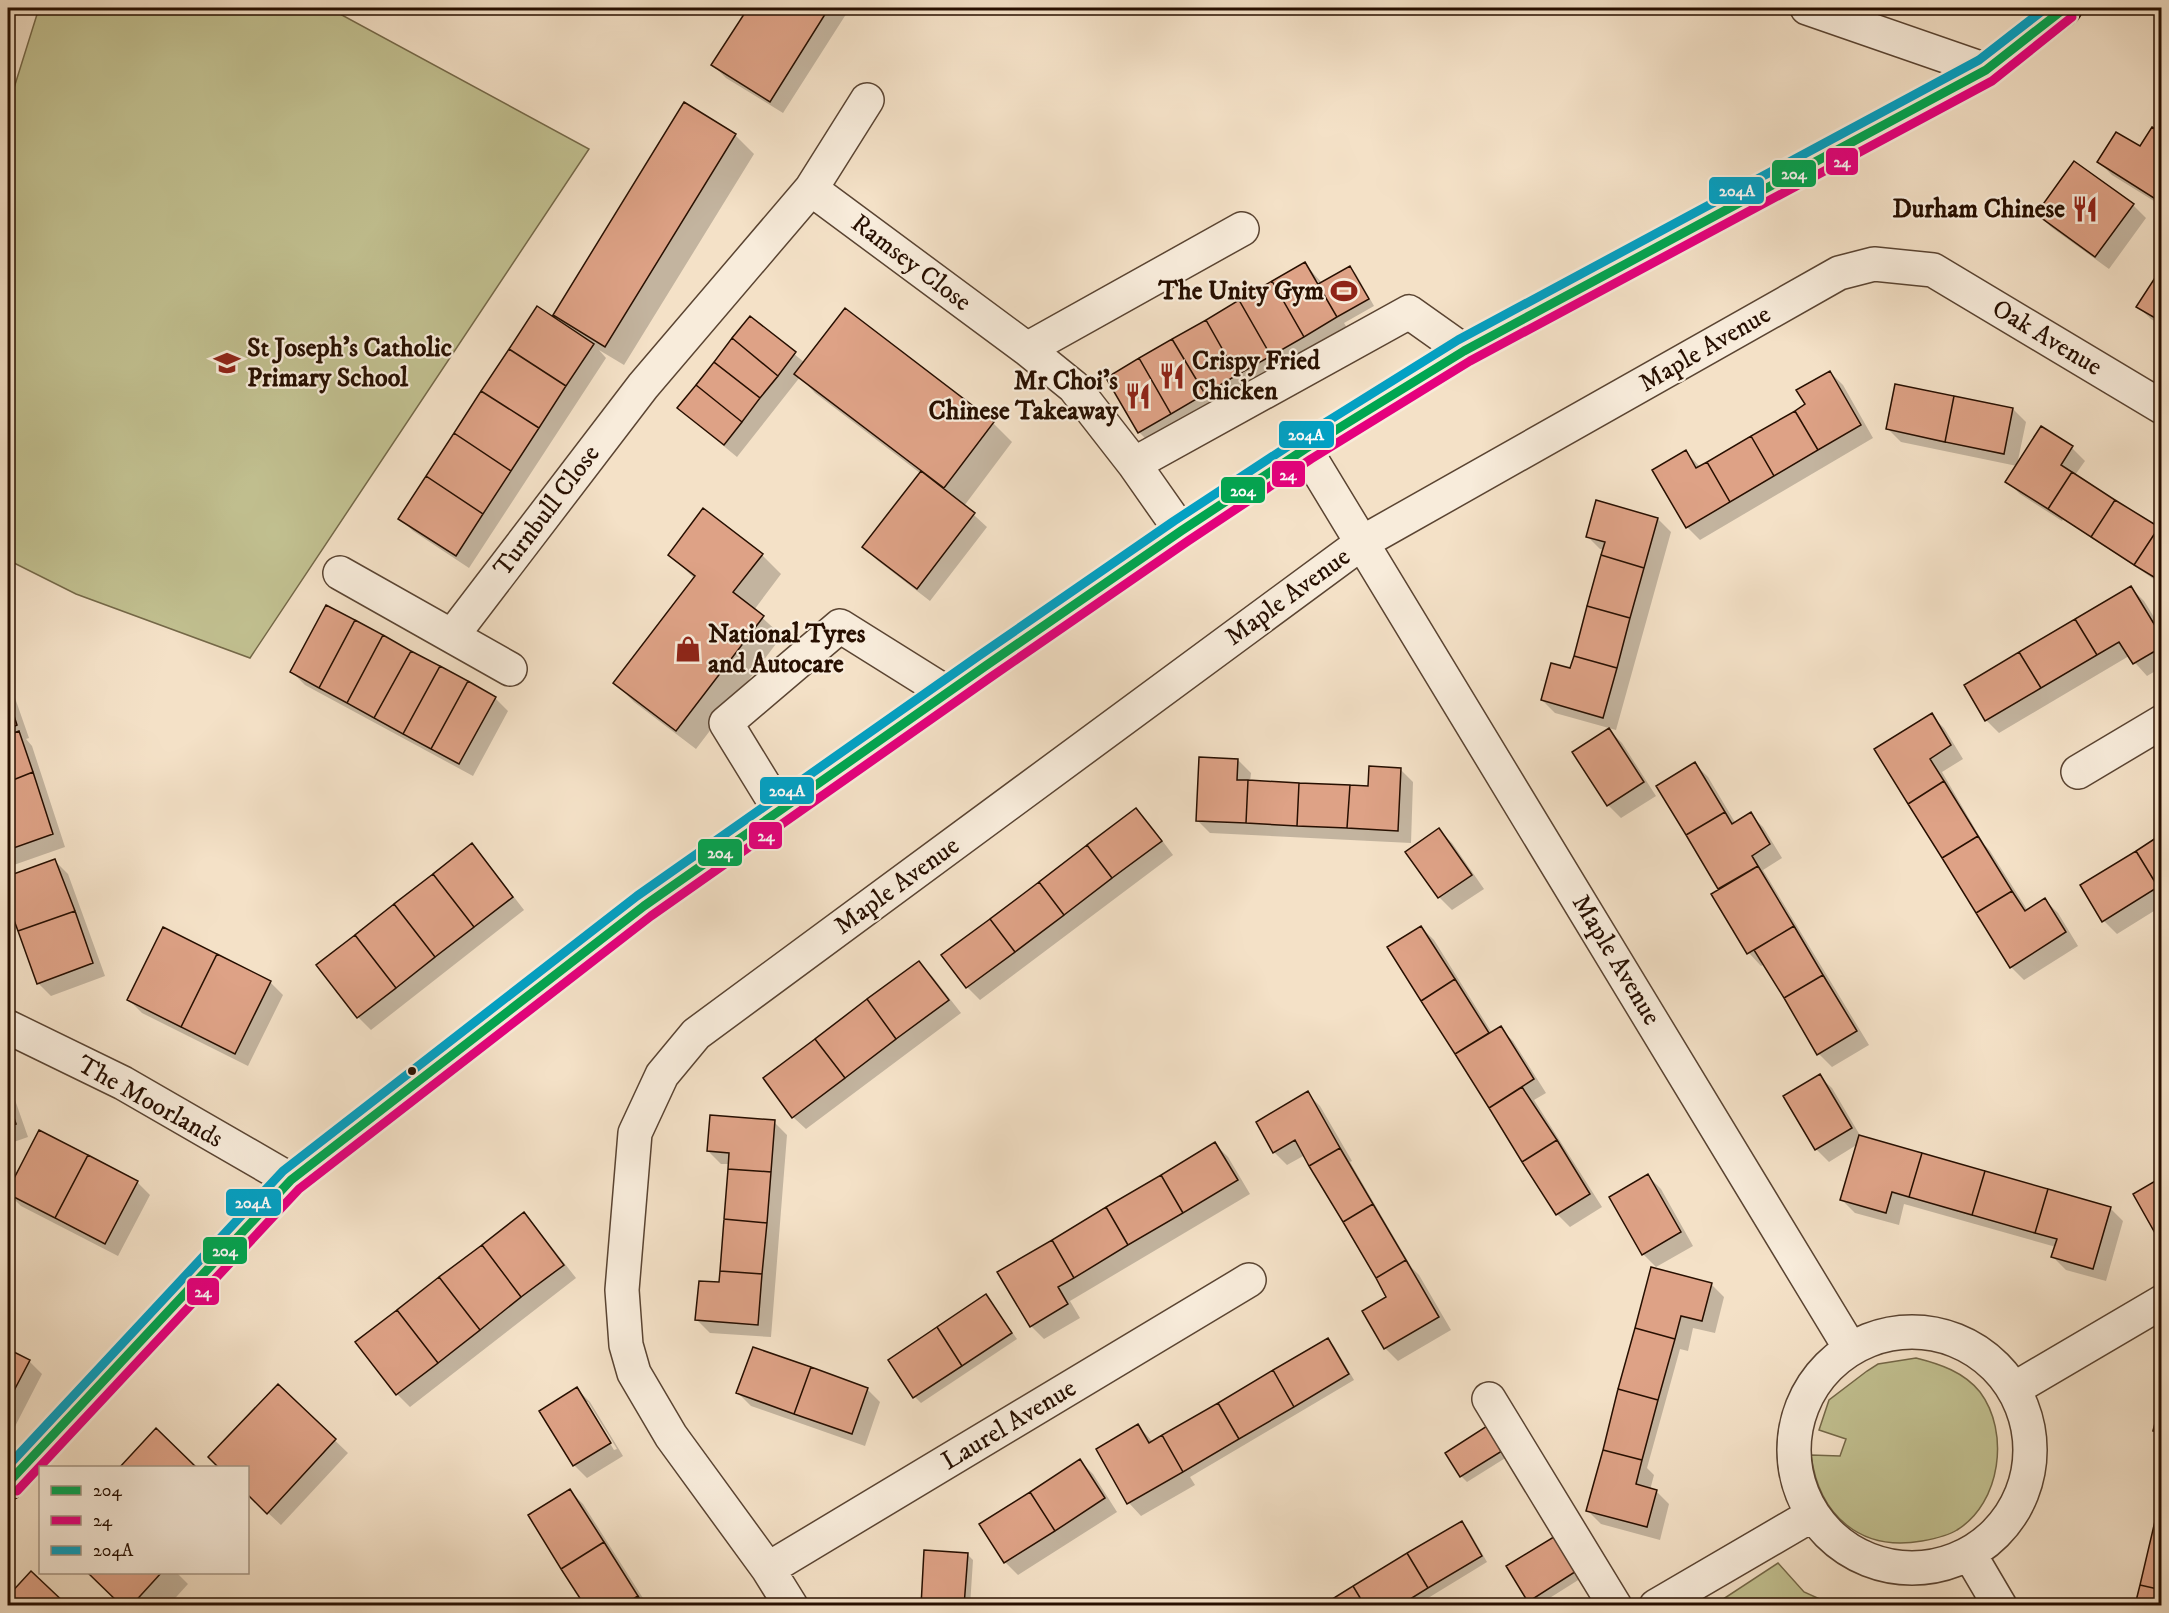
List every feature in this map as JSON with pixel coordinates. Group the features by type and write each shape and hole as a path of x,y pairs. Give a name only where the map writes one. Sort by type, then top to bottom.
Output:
{"main road":[{"path":"8,1483 291,1180 644,906 1180,531 1305,449 1464,351 1986,70 2065,8"}],"street":[{"path":"1807,8 1986,70"},
{"path":"811,189 867,100"},
{"name":"Ramsey Close","path":"811,189 1027,349 1074,387 1134,464 1180,531"},
{"name":"Turnbull Close","path":"452,636 643,386 811,189"},
{"path":"1027,349 1242,229"},
{"name":"Maple Avenue","path":"768,1569 671,1436 634,1373 626,1345 622,1290 635,1133 662,1075 696,1034 1363,542 1839,273 1874,264 1932,270"},
{"name":"Oak Avenue","path":"1932,270 2162,407"},
{"path":"1134,464 1409,312 1464,351"},
{"name":"Maple Avenue","path":"1305,449 1850,1348"},
{"path":"340,573 510,669"},
{"path":"780,811 726,723 840,626 947,693"},
{"path":"2078,771 2162,722"},
{"name":"The Moorlands","path":"8,1027 123,1083 291,1180"},
{"name":"Laurel Avenue","path":"768,1569 1249,1280"},
{"path":"2014,1389 2162,1302"},
{"path":"1926,1332 1963,1342 1993,1363 2014,1389 2028,1427 2027,1479 2005,1525 1970,1555 1929,1568 1878,1565 1839,1545 1812,1515 1793,1468 1795,1426 1813,1383 1850,1348 1890,1333 1926,1332"},
{"path":"1489,1400 1615,1605"},
{"path":"1656,1605 1812,1515"},
{"path":"1970,1555 2000,1605"},
{"path":"768,1569 791,1605"}],"shaded area":[{"name":"St Joseph's Catholic Primary School","path":"39,8 329,8 589,149 250,658 76,594 8,560 8,107"},
{"path":"1916,1358 1959,1374 1980,1392 1989,1408 1995,1427 1998,1446 1996,1466 1992,1485 1983,1503 1972,1518 1957,1530 1945,1536 1922,1541 1900,1543 1880,1541 1862,1535 1834,1512 1823,1496 1811,1455 1840,1456 1846,1439 1819,1430 1829,1400 1878,1364"},
{"path":"1778,1563 1804,1592 1833,1605 1714,1605"}],"building":[{"path":"748,8 829,8 770,102 711,65"},
{"path":"684,102 736,134 605,347 553,315"},
{"path":"2152,127 2162,133 2162,192 2157,200 2097,162 2116,132 2140,146"},
{"name":"Durham Chinese","path":"2074,161 2134,204 2095,257 2036,214"},
{"path":"1305,262 1337,317 1304,337 1272,281"},
{"name":"The Unity Gym","path":"1350,266 1369,299 1337,317 1318,284"},
{"path":"2162,267 2162,322 2136,307"},
{"path":"1272,281 1304,337 1271,356 1239,300"},
{"path":"1239,300 1271,356 1237,375 1206,320"},
{"path":"537,306 594,344 566,386 509,349"},
{"path":"845,308 994,422 944,488 794,374"},
{"path":"750,316 796,352 778,376 732,338"},
{"path":"1206,320 1237,375 1205,394 1172,339"},
{"path":"732,338 778,376 760,398 714,362"},
{"name":"Crispy Fried Chicken","path":"1172,339 1205,394 1171,414 1139,358"},
{"path":"509,349 566,386 539,428 481,391"},
{"name":"Mr Choi's Chinese Takeaway","path":"1139,358 1171,414 1138,433 1106,378"},
{"path":"714,362 760,398 742,422 696,385"},
{"path":"1830,371 1861,425 1818,450 1795,411 1805,404 1796,390"},
{"path":"1895,384 1954,396 1945,442 1886,429"},
{"path":"696,385 742,422 724,445 677,408"},
{"path":"481,391 539,428 511,471 454,433"},
{"path":"1954,396 2013,408 2004,454 1945,442"},
{"path":"1795,411 1818,450 1774,476 1751,436"},
{"path":"2041,426 2073,446 2061,465 2072,472 2048,509 2005,482"},
{"path":"454,433 511,471 483,514 426,476"},
{"path":"1751,436 1774,476 1730,502 1707,462"},
{"path":"1686,450 1696,468 1707,462 1730,502 1686,528 1652,470"},
{"path":"921,471 975,513 917,589 862,547"},
{"path":"2072,472 2115,500 2091,537 2048,509"},
{"path":"426,476 483,514 456,556 398,519"},
{"path":"1596,500 1658,518 1644,568 1601,555 1605,542 1586,537"},
{"path":"2115,500 2159,527 2134,565 2091,537"},
{"name":"National Tyres and Autocare","path":"703,508 763,554 733,592 764,616 676,731 613,683 695,576 668,555"},
{"path":"2159,527 2162,529 2162,582 2134,565"},
{"path":"1601,555 1644,568 1630,618 1587,606"},
{"path":"2131,586 2162,637 2162,647 2133,664 2119,642 2097,655 2075,619"},
{"path":"326,605 355,620 319,688 290,672"},
{"path":"1587,606 1630,618 1617,668 1574,656"},
{"path":"2075,619 2097,655 2041,688 2019,652"},
{"path":"355,620 383,635 347,703 319,688"},
{"path":"383,635 411,651 374,718 347,703"},
{"path":"411,651 440,666 403,734 374,718"},
{"path":"2019,652 2041,688 1985,721 1964,685"},
{"path":"1574,656 1617,668 1603,718 1541,700 1551,663 1570,668"},
{"path":"440,666 468,681 431,749 403,734"},
{"path":"468,681 496,697 459,764 431,749"},
{"path":"8,697 17,725 8,729"},
{"path":"1932,713 1951,745 1930,759 1944,781 1908,804 1874,749"},
{"path":"1609,728 1644,782 1607,806 1572,752"},
{"path":"19,731 33,772 8,782 8,735"},
{"path":"1199,757 1238,759 1237,780 1248,780 1246,823 1196,821"},
{"path":"1695,762 1725,812 1686,835 1656,786"},
{"path":"1369,766 1401,768 1398,831 1347,828 1350,785 1368,786"},
{"path":"33,772 53,834 8,850 8,782"},
{"path":"1248,780 1299,783 1297,826 1246,823"},
{"path":"1944,781 1978,836 1942,858 1908,804"},
{"path":"1299,783 1350,785 1347,828 1297,826"},
{"path":"1136,808 1162,841 1112,878 1087,845"},
{"path":"1725,812 1732,824 1751,812 1770,844 1752,856 1758,866 1718,889 1686,835"},
{"path":"1439,828 1472,875 1438,898 1405,852"},
{"path":"2162,834 2162,885 2158,887 2136,851"},
{"path":"1978,836 2012,891 1976,913 1942,858"},
{"path":"472,843 513,897 474,927 433,874"},
{"path":"1087,845 1112,878 1064,915 1039,882"},
{"path":"2136,851 2158,887 2102,922 2080,885"},
{"path":"55,859 75,911 18,931 8,904 8,876"},
{"path":"1758,866 1794,926 1747,954 1711,894"},
{"path":"433,874 474,927 435,957 394,904"},
{"path":"1039,882 1064,915 1015,952 990,919"},
{"path":"2012,891 2025,911 2045,898 2066,932 2010,968 1976,913"},
{"path":"394,904 435,957 396,988 355,935"},
{"path":"75,911 93,963 37,984 18,931"},
{"path":"990,919 1015,952 966,988 941,955"},
{"path":"1421,926 1455,979 1421,1001 1387,947"},
{"path":"1794,926 1823,975 1784,998 1754,950"},
{"path":"163,927 217,954 181,1027 127,1000"},
{"path":"355,935 396,988 357,1018 316,965"},
{"path":"217,954 271,981 235,1054 181,1027"},
{"path":"919,961 949,1000 896,1039 867,999"},
{"path":"1823,975 1857,1031 1817,1055 1784,998"},
{"path":"1455,979 1489,1033 1455,1054 1421,1001"},
{"path":"867,999 896,1039 845,1078 815,1039"},
{"path":"1501,1026 1534,1079 1489,1108 1455,1054"},
{"path":"815,1039 845,1078 792,1118 763,1078"},
{"path":"1820,1074 1852,1128 1815,1150 1783,1096"},
{"path":"1522,1087 1557,1140 1522,1162 1489,1108"},
{"path":"1308,1091 1340,1148 1309,1166 1295,1140 1273,1153 1256,1122"},
{"path":"8,1099 16,1124 8,1127"},
{"path":"710,1115 775,1120 771,1172 728,1169 729,1153 707,1151"},
{"path":"39,1130 88,1155 55,1218 8,1194"},
{"path":"1859,1135 1922,1153 1909,1197 1892,1192 1886,1213 1840,1200"},
{"path":"1557,1140 1590,1194 1556,1215 1522,1162"},
{"path":"1215,1142 1238,1180 1183,1213 1161,1175"},
{"path":"1340,1148 1373,1204 1343,1222 1309,1166"},
{"path":"1922,1153 1985,1171 1972,1215 1909,1197"},
{"path":"88,1155 138,1181 105,1244 55,1218"},
{"path":"728,1169 771,1172 767,1223 724,1219"},
{"path":"1985,1171 2048,1189 2035,1233 1972,1215"},
{"path":"1648,1174 1681,1232 1642,1255 1609,1197"},
{"path":"1161,1175 1183,1213 1128,1245 1106,1207"},
{"path":"2162,1177 2162,1229 2155,1233 2133,1194"},
{"path":"2048,1189 2111,1207 2093,1269 2051,1257 2057,1239 2035,1233"},
{"path":"1373,1204 1406,1260 1376,1278 1343,1222"},
{"path":"1106,1207 1128,1245 1074,1278 1052,1240"},
{"path":"524,1212 564,1265 521,1297 482,1245"},
{"path":"724,1219 767,1223 762,1274 720,1271"},
{"path":"1052,1240 1074,1278 1058,1287 1068,1304 1030,1327 997,1272"},
{"path":"482,1245 521,1297 480,1330 439,1277"},
{"path":"1406,1260 1439,1317 1384,1349 1362,1311 1386,1297 1376,1278"},
{"path":"1651,1267 1712,1283 1702,1321 1681,1316 1675,1339 1635,1328"},
{"path":"720,1271 762,1274 758,1325 695,1320 699,1281 719,1282"},
{"path":"439,1277 480,1330 438,1363 397,1310"},
{"path":"986,1294 1012,1333 962,1366 937,1327"},
{"path":"397,1310 438,1363 396,1395 355,1342"},
{"path":"937,1327 962,1366 913,1398 888,1360"},
{"path":"1635,1328 1675,1339 1658,1400 1618,1389"},
{"path":"1328,1338 1349,1374 1294,1407 1273,1370"},
{"path":"753,1347 811,1367 794,1414 736,1393"},
{"path":"8,1349 30,1360 8,1402"},
{"path":"811,1367 868,1388 852,1434 794,1414"},
{"path":"1273,1370 1294,1407 1239,1439 1218,1403"},
{"path":"278,1384 336,1439 267,1514 249,1496 249,1466 217,1466 208,1457"},
{"path":"577,1387 611,1443 573,1466 539,1411"},
{"path":"1618,1389 1658,1400 1642,1460 1603,1450"},
{"path":"2162,1396 2162,1433 2153,1431"},
{"path":"1218,1403 1239,1439 1183,1472 1162,1435"},
{"path":"1138,1424 1149,1443 1162,1435 1183,1472 1127,1504 1096,1449"},
{"path":"1487,1426 1502,1451 1460,1477 1445,1453"},
{"path":"156,1428 195,1466 121,1466"},
{"path":"1603,1450 1642,1460 1636,1484 1657,1490 1647,1527 1586,1511"},
{"path":"1080,1459 1105,1498 1055,1531 1030,1492"},
{"path":"570,1489 604,1542 561,1569 528,1515"},
{"path":"1030,1492 1055,1531 1004,1563 979,1524"},
{"path":"2162,1492 2162,1522 2155,1521"},
{"path":"1462,1521 1482,1556 1428,1588 1407,1553"},
{"path":"2155,1521 2162,1522 2162,1590 2140,1585"},
{"path":"1557,1535 1578,1570 1528,1602 1506,1566"},
{"path":"604,1542 638,1596 622,1606 585,1606 561,1569"},
{"path":"924,1550 968,1553 964,1606 921,1606"},
{"path":"1407,1553 1428,1588 1399,1606 1365,1606 1353,1586"},
{"path":"31,1571 68,1606 8,1606 8,1596"},
{"path":"89,1574 160,1574 131,1606 122,1606"},
{"path":"2140,1585 2162,1590 2162,1606 2116,1606 2117,1601 2135,1605"},
{"path":"1353,1586 1365,1606 1321,1606"},
{"path":"638,1596 644,1606 622,1606"}],"transit line":[{"name":"204A","path":"8,1466 283,1171 637,896 1174,521 1299,439 1458,340 1979,60 2046,8"},
{"name":"204","path":"8,1483 291,1180 644,906 984,667 1181,531 1305,449 1464,351 1986,70 2065,8"},
{"name":"24","path":"40,1466 299,1189 651,916 991,677 1311,459 1470,361 1992,81 2072,17"},
{"name":"24","path":"17,1491 39,1467"}],"place":[{"name":"Durham Chinese","path":"2085,209"},
{"name":"The Unity Gym","path":"1344,291"},
{"name":"St Joseph's Catholic Primary School","path":"227,363"},
{"name":"Crispy Fried Chicken","path":"1172,376"},
{"name":"Mr Choi's Chinese Takeaway","path":"1138,396"},
{"name":"National Tyres and Autocare","path":"688,649"}]}
